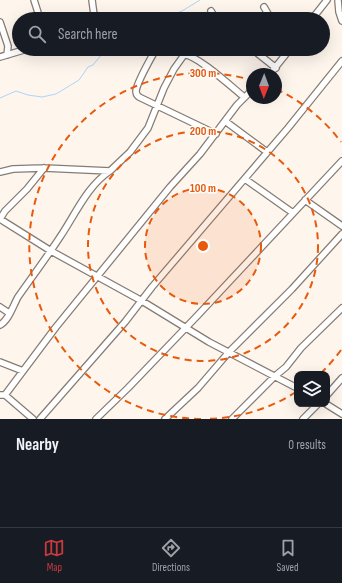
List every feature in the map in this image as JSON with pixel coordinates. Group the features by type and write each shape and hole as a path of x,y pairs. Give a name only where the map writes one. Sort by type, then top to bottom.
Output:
{"street":[{"path":"34,0 38,12"},
{"path":"92,0 94,12"},
{"path":"318,12 327,0"},
{"path":"338,0 339,12 342,21"},
{"path":"264,7 267,12"},
{"path":"0,22 8,46 7,55"},
{"path":"0,56 12,54"},
{"path":"152,56 142,76 136,93 139,97 216,134"},
{"path":"0,325 5,321 17,299 95,184 140,141 148,128 164,88 172,73 185,56"},
{"path":"32,419 2,395 23,371 56,326 170,187 200,154 244,97 205,66 190,56"},
{"path":"261,56 276,68 285,56"},
{"path":"40,419 142,302 155,284 245,179 342,61"},
{"path":"225,121 267,152"},
{"path":"96,419 186,328 342,161"},
{"path":"0,172 13,169 44,168 110,171"},
{"path":"44,168 27,190 5,211 0,219 51,251 186,328 294,386"},
{"path":"245,179 292,213"},
{"path":"305,200 342,226"},
{"path":"165,419 203,382 229,352 302,278 342,234"},
{"path":"0,307 10,313"},
{"path":"232,419 286,367 301,348 342,308"},
{"path":"0,362 23,371"},
{"path":"330,392 342,378"},
{"path":"330,406 342,414"},
{"path":"304,419 315,407"}],"waterway":[{"path":"180,12 200,0"},
{"path":"0,98 16,91 42,97 56,94 79,80 88,67 93,65 100,56"}]}
